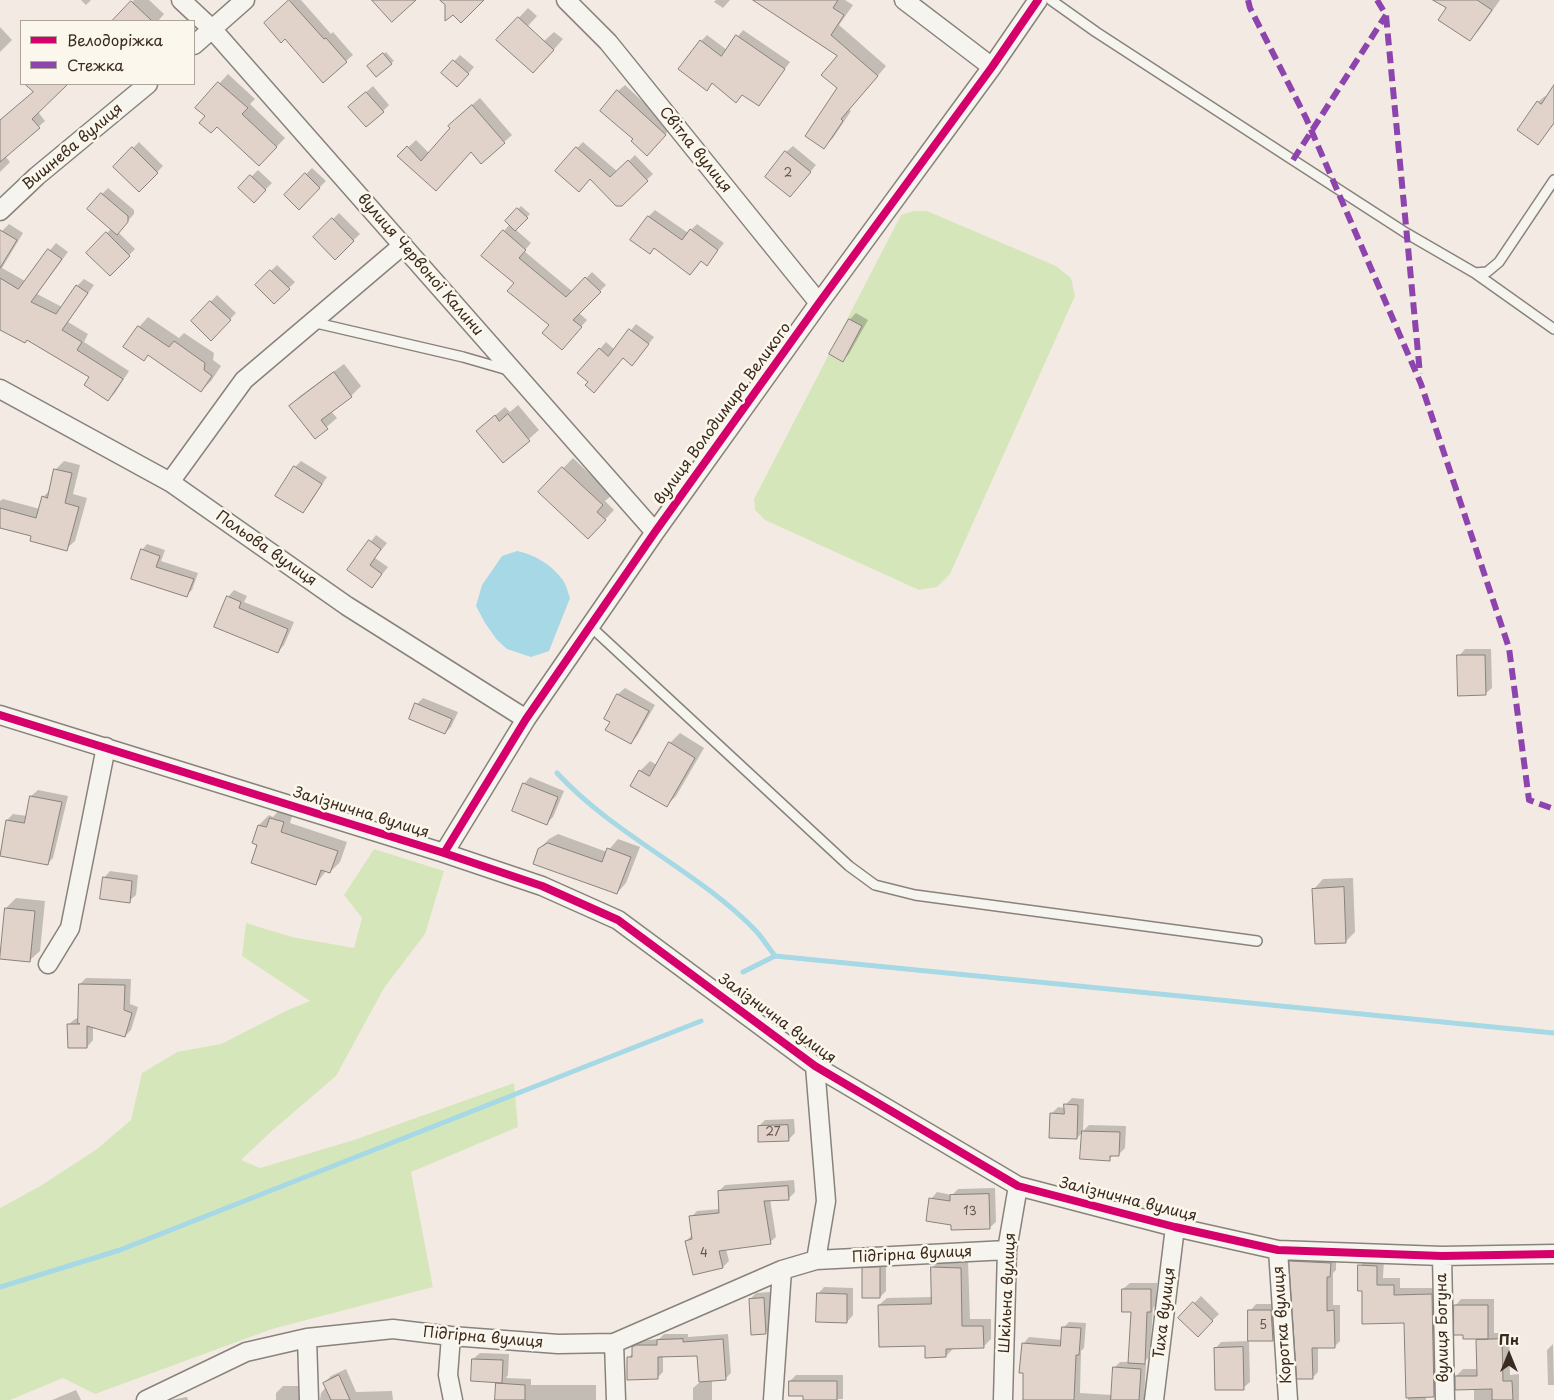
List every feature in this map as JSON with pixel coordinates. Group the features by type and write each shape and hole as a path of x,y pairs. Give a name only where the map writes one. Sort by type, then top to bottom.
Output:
{"street":[{"name":"вулиця Червоної Калини","path":"181,0 213,30 655,532"},
{"path":"195,44 245,0"},
{"name":"Світла вулиця","path":"566,0 608,42 819,303"},
{"path":"904,0 992,67"},
{"name":"вулиця Володимира Великого","path":"444,854 526,719 655,532 819,303 992,67 1038,0"},
{"name":"Вишнева вулиця","path":"0,211 37,176 147,85"},
{"path":"170,482 244,380 402,245"},
{"name":"Польова вулиця","path":"0,389 170,482 347,606 526,719"},
{"name":"Залізнична вулиця","path":"0,715 542,886 618,920 815,1066 1018,1186 1175,1227 1278,1250 1442,1256 1554,1254"},
{"path":"48,964 70,928 106,747"},
{"path":"815,1066 826,1201 816,1260"},
{"name":"Шкільна вулиця","path":"1004,1400 1007,1250 1018,1186"},
{"name":"Тиха вулиця","path":"1154,1400 1175,1227"},
{"name":"Підгірна вулиця","path":"148,1400 246,1352 308,1338 393,1329 451,1336 558,1344 614,1343 782,1270 816,1260 1007,1250"},
{"name":"Коротка вулиця","path":"1278,1250 1288,1400"},
{"name":"вулиця Богуна","path":"1442,1256 1445,1400"},
{"path":"773,1400 782,1270"},
{"path":"451,1336 448,1375 453,1400"},
{"path":"308,1338 309,1400"},
{"path":"614,1343 616,1400"}],"lane":[{"path":"1051,0 1096,32 1406,233 1475,273 1554,329"},
{"path":"1475,273 1487,272 1499,262 1554,180"},
{"path":"312,322 463,357 514,372"},
{"path":"590,626 848,866 876,885 915,895 1256,941"}],"green space":[{"path":"913,211 927,211 1056,266 1071,278 1075,296 950,574 937,587 919,590 765,520 755,510 754,499 901,215"},
{"path":"374,849 444,871 425,934 384,988 336,1076 241,1160 260,1168 354,1140 514,1083 518,1127 411,1172 433,1287 272,1329 95,1394 63,1378 10,1400 0,1400 0,1208 42,1185 97,1149 131,1120 142,1073 177,1052 221,1044 310,1001 242,956 246,923 292,937 354,948 362,918 344,895"}],"water":[{"path":"517,551 536,557 553,569 563,581 570,598 549,651 531,657 507,649 497,640 476,606 482,585 502,556"}],"building":[{"path":"289,0 347,62 323,83 285,39 281,43 264,23"},
{"path":"372,0 416,0 392,22"},
{"path":"440,0 484,0 461,23 453,15 445,21 445,5"},
{"path":"753,0 838,0 833,8 844,15 831,35 878,76 841,119 843,121 824,149 805,136 837,88 821,75 837,56"},
{"path":"1433,0 1477,0 1492,10 1470,41 1438,20 1446,8"},
{"path":"131,1 151,20 113,20"},
{"path":"518,17 554,50 533,73 496,40"},
{"path":"736,35 785,69 759,106 742,95 736,103 712,83 707,91 678,69 700,40 721,56"},
{"path":"383,53 392,64 376,77 367,66"},
{"path":"453,60 469,74 457,87 441,73"},
{"path":"218,82 248,108 242,114 277,147 259,166 217,127 211,133 199,123 205,116 195,108"},
{"path":"26,85 67,85 32,119 40,128 0,162 0,120 33,92"},
{"path":"1554,85 1554,123 1538,145 1517,130 1537,101 1541,104"},
{"path":"617,90 666,135 647,156 631,141 633,139 600,111"},
{"path":"366,92 384,112 366,127 348,107"},
{"path":"472,105 505,143 481,164 471,152 436,191 397,156 407,146 421,161 450,128 448,126"},
{"path":"132,147 158,173 139,192 113,167"},
{"path":"576,147 610,177 628,160 648,181 622,206 616,206 590,179 579,192 555,171"},
{"path":"785,151 811,172 790,197 765,177"},
{"path":"305,173 320,188 299,210 284,195"},
{"path":"250,175 266,190 254,203 238,188"},
{"path":"101,193 128,216 128,222 117,235 87,209"},
{"path":"517,208 528,218 515,231 505,221"},
{"path":"648,216 682,240 690,229 718,250 707,266 701,261 690,275 654,248 650,254 630,240"},
{"path":"332,218 354,241 335,260 313,237"},
{"path":"0,230 17,240 0,268"},
{"path":"503,230 526,250 519,258 566,297 585,277 601,292 573,320 582,327 562,350 542,333 549,325 507,291 514,283 481,256"},
{"path":"106,232 130,256 110,276 86,253"},
{"path":"48,249 62,259 31,302 56,314 76,285 88,293 62,330 82,342 77,350 123,379 108,401 84,385 89,377 27,340 25,343 0,330 0,278 18,289"},
{"path":"270,270 290,289 274,304 255,285"},
{"path":"210,301 231,320 211,341 191,321"},
{"path":"849,319 862,326 843,362 829,354"},
{"path":"138,326 169,347 174,341 205,363 204,370 212,376 201,392 148,355 144,361 123,347"},
{"path":"629,329 649,344 632,366 623,358 594,393 585,385 588,382 577,373 599,348 608,356"},
{"path":"334,372 352,397 321,420 328,429 315,439 289,406"},
{"path":"508,414 530,441 503,463 476,431 495,415 499,421"},
{"path":"294,466 322,484 303,513 275,496"},
{"path":"562,467 603,505 597,512 606,520 588,539 538,492"},
{"path":"54,469 72,473 65,503 79,507 67,551 30,541 31,536 0,528 0,508 36,518 42,496 47,498"},
{"path":"369,540 381,549 370,565 382,574 372,588 347,570"},
{"path":"141,549 160,556 156,567 194,579 187,597 131,579"},
{"path":"227,596 241,602 239,608 288,629 278,653 214,627"},
{"path":"1457,655 1485,655 1486,695 1458,696"},
{"path":"617,694 649,711 631,744 605,730 610,722 604,719"},
{"path":"415,703 452,719 445,734 409,719"},
{"path":"669,742 695,758 667,807 630,786 639,770 649,776"},
{"path":"523,783 558,797 547,825 512,811"},
{"path":"30,796 62,802 48,865 0,856 6,820 24,823"},
{"path":"270,818 284,822 281,832 338,851 330,873 321,870 316,885 251,863 257,845 252,843 258,825 266,827"},
{"path":"548,843 602,862 607,848 631,857 617,894 533,864 538,849"},
{"path":"103,877 132,881 130,903 100,899"},
{"path":"1344,887 1346,943 1315,944 1312,889"},
{"path":"5,908 35,911 30,962 0,959"},
{"path":"79,984 125,985 124,1010 132,1013 125,1037 87,1026 87,1048 68,1048 67,1024 80,1024 78,1023"},
{"path":"1064,1104 1078,1105 1077,1139 1049,1138 1050,1113 1064,1114"},
{"path":"788,1125 789,1141 758,1142 758,1126"},
{"path":"1082,1131 1120,1132 1119,1156 1110,1156 1110,1161 1080,1159"},
{"path":"788,1186 789,1200 764,1201 771,1244 719,1251 723,1268 693,1275 685,1241 692,1239 689,1216 719,1213 718,1191"},
{"path":"989,1194 990,1229 951,1230 951,1225 926,1221 929,1198 950,1201 950,1195"},
{"path":"1289,1261 1331,1263 1330,1277 1327,1277 1327,1311 1334,1310 1335,1348 1312,1348 1313,1379 1297,1379"},
{"path":"1358,1265 1377,1266 1377,1285 1394,1285 1394,1295 1432,1294 1434,1397 1406,1398 1404,1323 1362,1324 1362,1291 1358,1291"},
{"path":"880,1267 880,1298 862,1298 862,1268"},
{"path":"931,1267 961,1268 962,1326 983,1326 984,1348 946,1349 946,1357 925,1358 925,1346 879,1347 878,1305 931,1304"},
{"path":"1122,1289 1151,1289 1151,1312 1147,1312 1145,1364 1128,1363 1131,1312 1122,1312"},
{"path":"817,1293 847,1294 847,1323 816,1322"},
{"path":"764,1298 766,1334 751,1335 749,1299"},
{"path":"1193,1302 1213,1321 1198,1337 1178,1318"},
{"path":"1454,1305 1488,1305 1488,1339 1463,1339 1463,1335 1454,1335"},
{"path":"1248,1310 1271,1310 1273,1341 1248,1341"},
{"path":"1062,1327 1081,1328 1079,1355 1076,1355 1074,1400 1023,1400 1023,1373 1019,1373 1022,1343 1060,1346"},
{"path":"683,1339 683,1342 723,1339 726,1380 699,1382 697,1356 658,1357 658,1379 627,1380 627,1357 632,1357 632,1347 636,1345 657,1345 657,1340"},
{"path":"1502,1339 1503,1381 1512,1381 1513,1400 1492,1400 1492,1389 1455,1390 1455,1376 1477,1376 1476,1340"},
{"path":"1243,1347 1244,1390 1215,1390 1214,1348"},
{"path":"472,1359 503,1360 502,1383 471,1381"},
{"path":"1113,1367 1141,1369 1139,1400 1111,1400"},
{"path":"339,1375 350,1400 331,1400 323,1383"},
{"path":"789,1381 837,1381 837,1400 803,1400 803,1396 789,1396"},
{"path":"496,1383 525,1385 525,1400 495,1400"}],"waterway":[{"path":"557,773 604,816 708,889 733,909 756,931 775,956"},
{"path":"743,972 775,956 1554,1033"},
{"path":"0,1287 120,1250 701,1021"}],"marked path":[{"path":"1248,0 1250,8 1306,118 1421,384 1509,648 1529,800 1554,809"},
{"path":"1377,0 1386,15 1420,374"},
{"path":"1293,160 1386,15"}],"cycle path":[{"path":"444,853 526,719 655,532 819,303 992,67 1038,0"},
{"path":"0,715 444,853 542,886 618,920 815,1066 1018,1186 1175,1227 1278,1250 1442,1256 1554,1254"}]}
